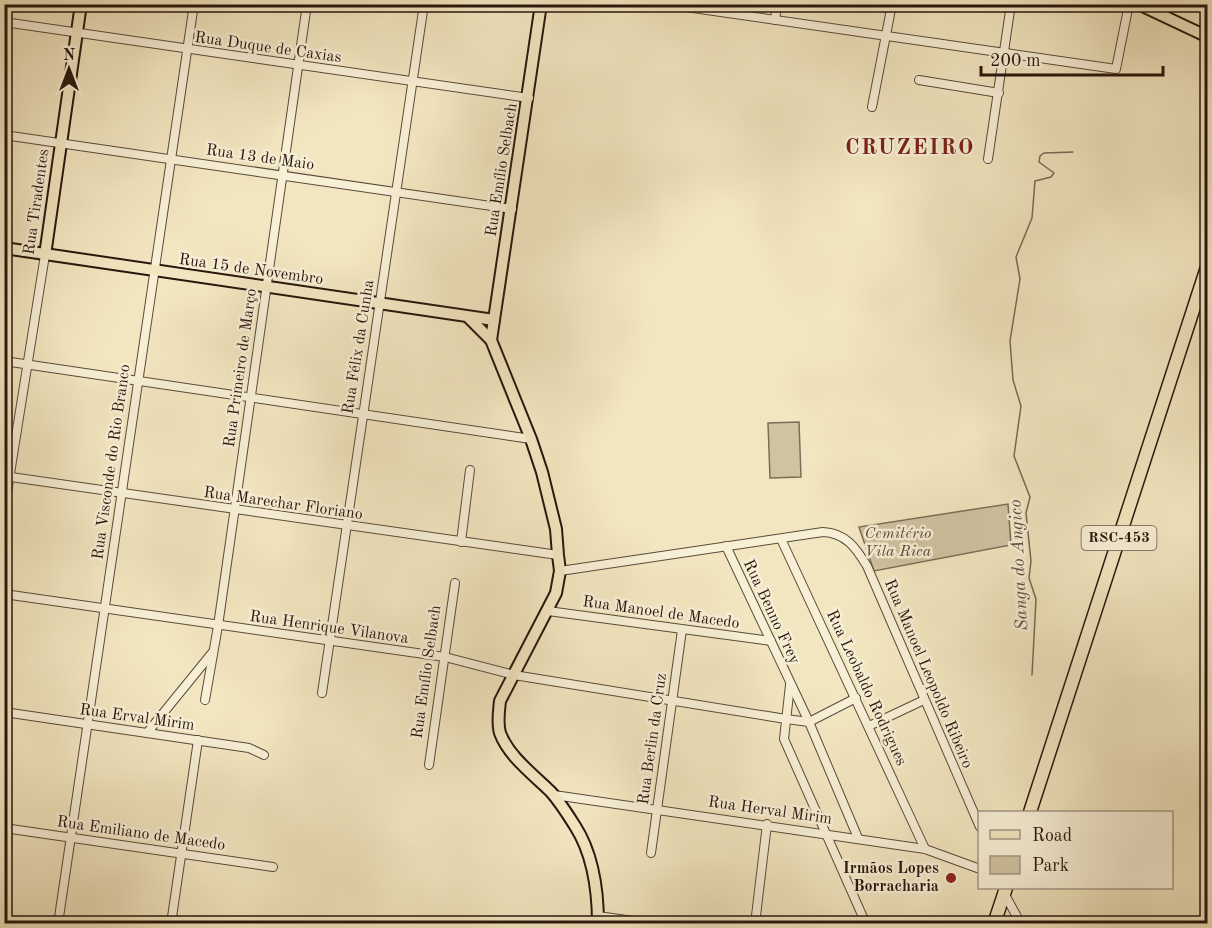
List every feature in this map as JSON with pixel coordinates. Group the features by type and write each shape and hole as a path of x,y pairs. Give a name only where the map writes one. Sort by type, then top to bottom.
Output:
{"highway":[{"name":"RSC-453","path":"1031,811 1208,264"},
{"path":"994,924 1004,889"}],"main road":[{"name":"Rua Tiradentes","path":"45,255 81,4"},
{"name":"Rua Emílio Selbach","path":"491,340 541,4"},
{"path":"1153,4 1208,30"},
{"path":"1139,5 1208,36"},
{"name":"Rua 15 de Novembro","path":"4,248 468,318 494,320"},
{"path":"468,318 491,340 531,439 556,529 560,571 556,593 548,611 500,701 498,715 501,733 511,751 554,795 576,828 589,856 595,881 598,920"}],"street":[{"name":"Rua Visconde do Rio Branco","path":"58,924 194,4"},
{"name":"Rua Primeiro de Março","path":"205,700 218,626 281,175 308,4"},
{"name":"Rua Félix da Cunha","path":"322,693 423,4"},
{"path":"665,4 1116,69 1129,4"},
{"path":"775,20 777,4"},
{"path":"872,107 888,36 892,4"},
{"path":"988,159 1011,4"},
{"name":"Rua Duque de Caxias","path":"4,22 528,98"},
{"path":"919,80 999,93"},
{"name":"Rua 13 de Maio","path":"4,135 512,209"},
{"name":"Rua Tiradentes","path":"4,511 7,476 45,255"},
{"path":"4,361 362,412 531,439"},
{"path":"461,542 470,470"},
{"name":"Rua Marechar Floriano","path":"7,476 558,555"},
{"name":"Rua Manoel Leopoldo Ribeiro","path":"560,571 781,539 834,533 844,538 857,550 978,822"},
{"name":"Rua Leobaldo Rodrigues","path":"781,539 925,849"},
{"name":"Rua Benno Frey","path":"726,546 790,684 784,739 790,758 866,924"},
{"name":"Rua Emílio Selbach","path":"429,765 455,583"},
{"name":"Rua Henrique Vilanova","path":"4,594 445,657 514,675 672,702 809,722"},
{"name":"Rua Manoel de Macedo","path":"548,611 771,641"},
{"name":"Rua Berlin da Cruz","path":"651,853 682,630"},
{"path":"147,733 214,651"},
{"path":"790,684 809,722 858,838"},
{"path":"809,722 856,698"},
{"path":"869,726 924,700"},
{"name":"Rua Erval Mirim","path":"4,712 249,748 264,755"},
{"path":"171,924 198,740"},
{"name":"Rua Herval Mirim","path":"554,795 657,808 925,849 978,868"},
{"path":"755,924 766,825"},
{"name":"Rua Emiliano de Macedo","path":"4,828 273,867"},
{"path":"1004,889 1021,924"},
{"path":"598,920 655,924"}],"green space":[{"path":"799,422 801,477 770,478 768,423"},
{"name":"Cemitério Vila Rica","path":"1008,504 1011,545 874,571 859,527"}],"waterway":[{"name":"Sanga do Angico","path":"1032,675 1036,599 1029,578 1031,561 1026,513 1030,497 1014,456 1021,406 1013,380 1010,341 1020,279 1016,257 1032,218 1035,181 1051,177 1054,173 1039,162 1040,156 1044,153 1073,152"}],"place":[{"name":"Irmãos Lopes Borracharia","path":"951,878"}],"district":[{"name":"CRUZEIRO","path":"910,148"}]}
